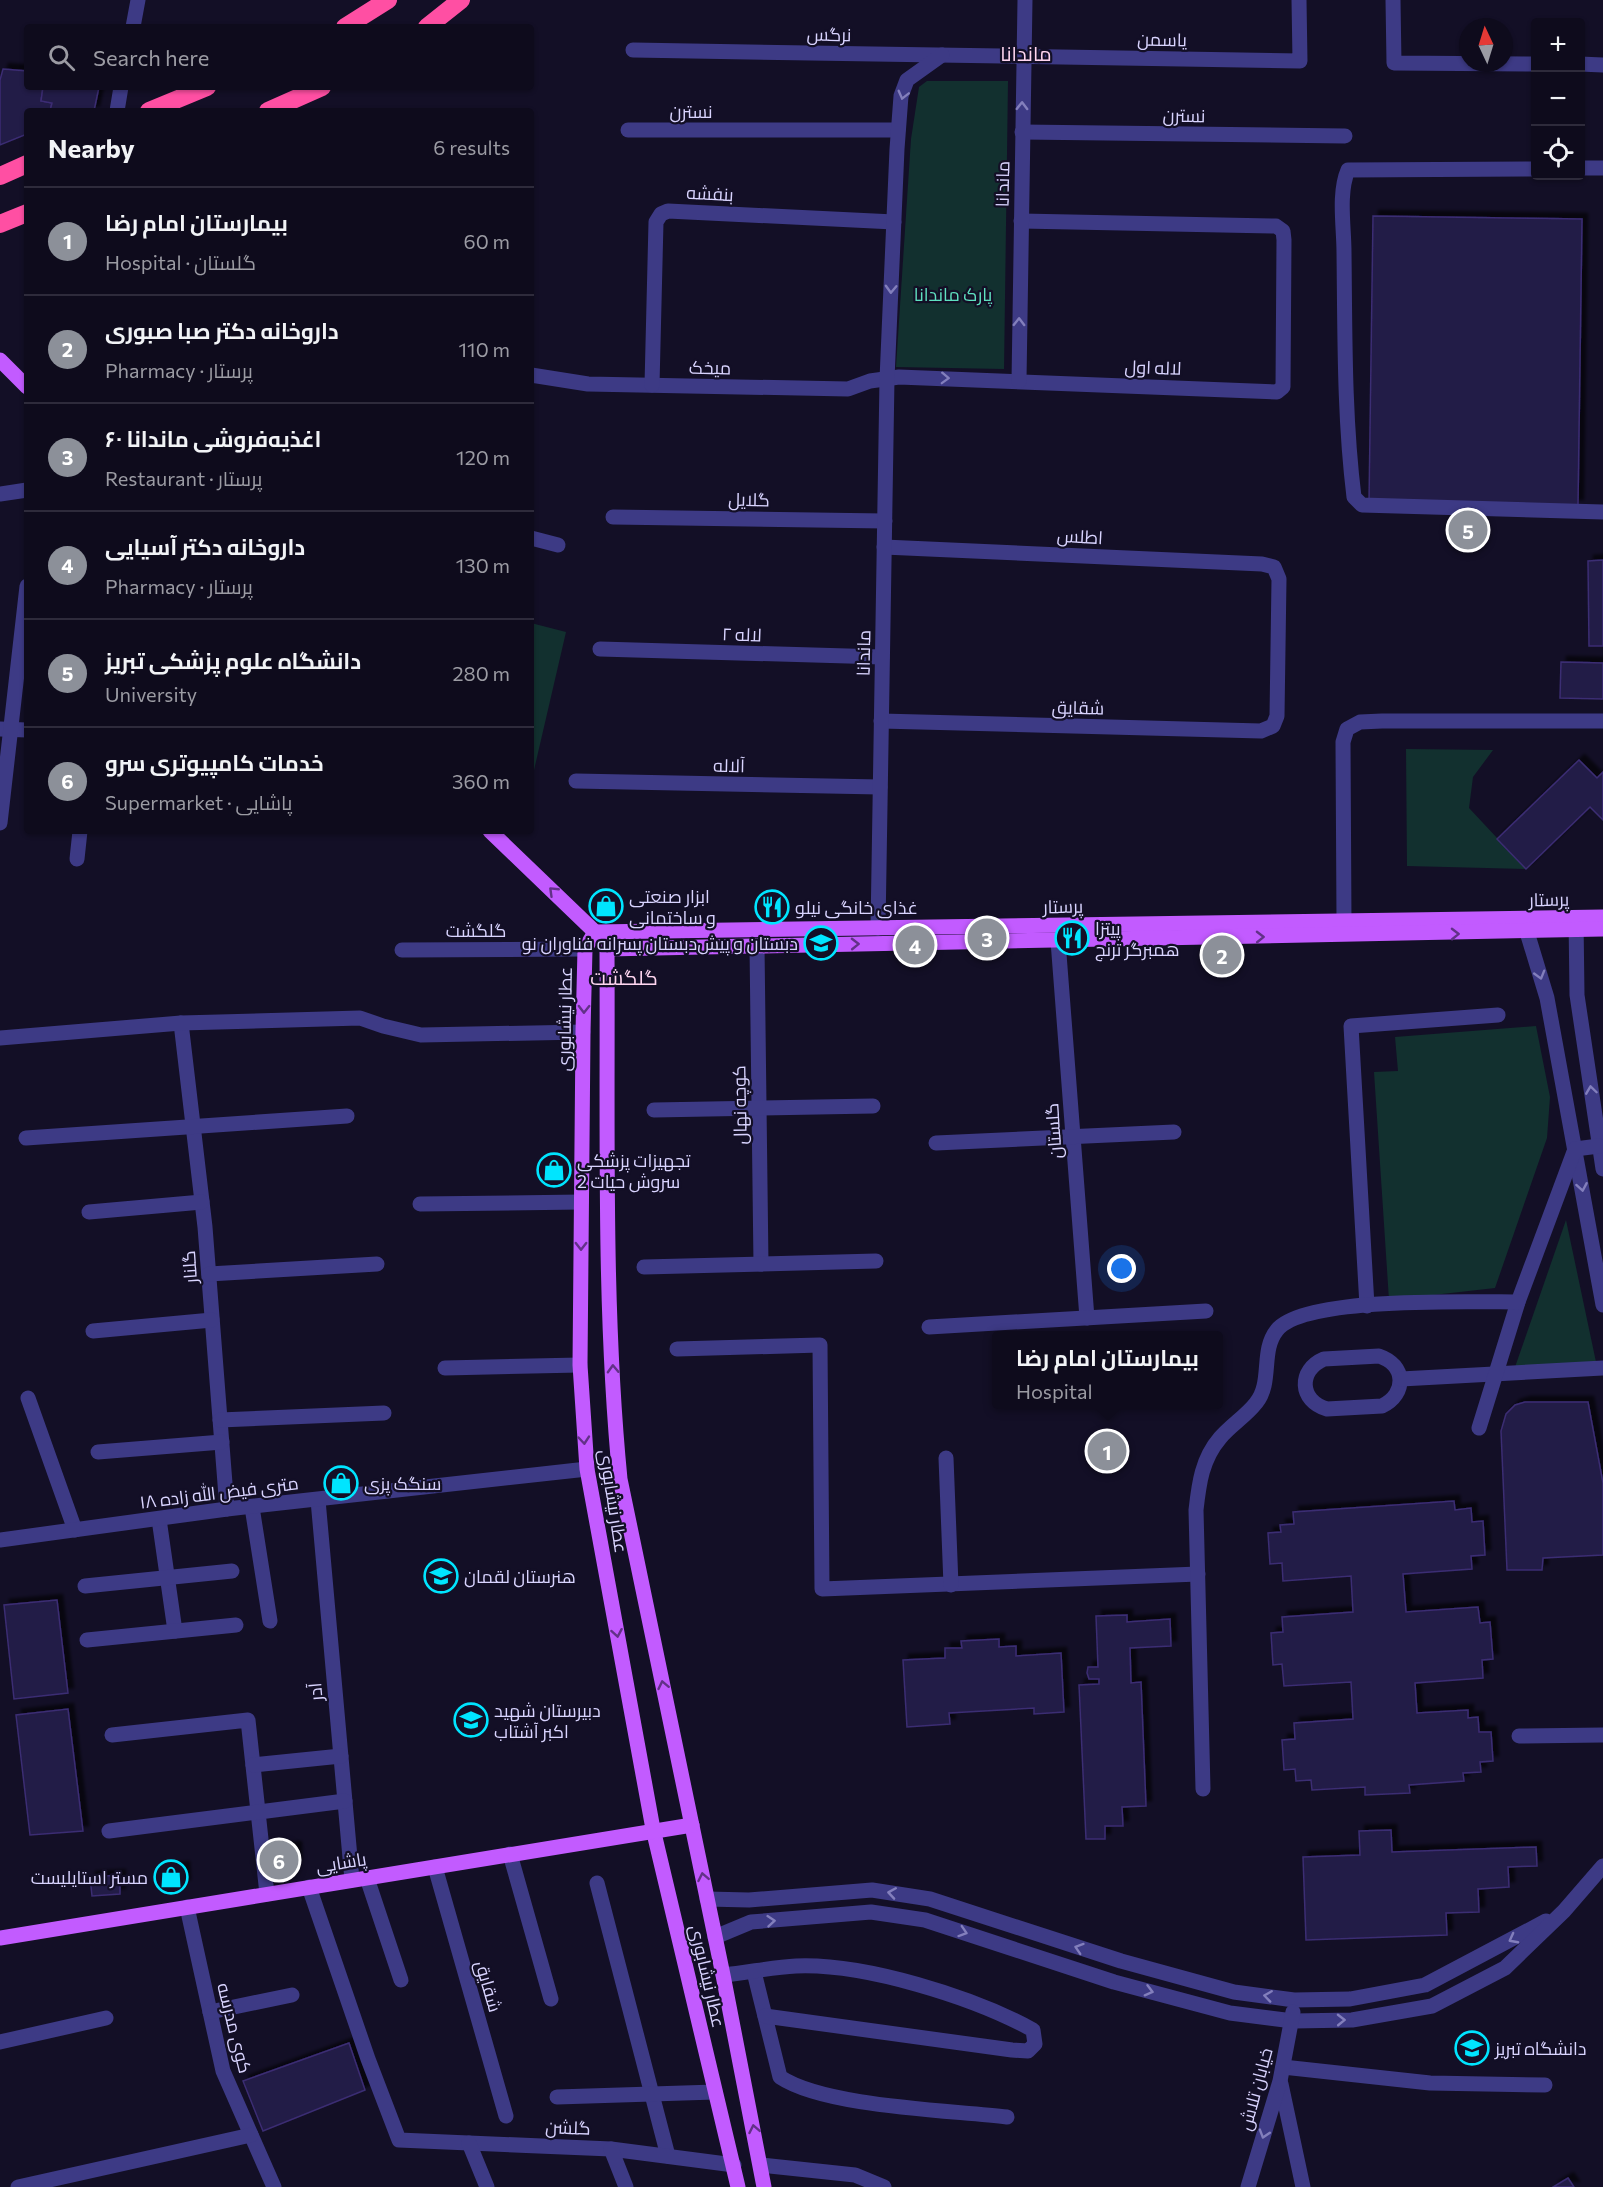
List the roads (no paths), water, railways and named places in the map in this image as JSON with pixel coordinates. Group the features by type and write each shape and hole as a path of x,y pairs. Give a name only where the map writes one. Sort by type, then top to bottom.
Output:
{"highway":[{"path":"350,24 388,0"},
{"path":"431,24 461,0"},
{"path":"156,108 200,90"},
{"path":"275,108 315,90"},
{"path":"0,176 24,165"},
{"path":"0,224 24,214"}],"main road":[{"path":"0,360 24,384"},
{"path":"493,834 595,932 607,949"},
{"name":"پرستار","path":"1576,925 1603,917"},
{"name":"پرستار","path":"595,932 1344,921 1525,926"},
{"name":"پرستار","path":"607,949 1058,941 1525,926 1576,925 1603,929"},
{"name":"عطار نیشابوری","path":"595,932 585,949 583,1032 580,1365 587,1469 653,1829 738,2187"},
{"name":"عطار نیشابوری","path":"607,949 609,1203 616,1439 620,1479 723,1975 764,2187"},
{"name":"پاشایی","path":"0,1938 653,1829 692,1825"}],"street":[{"path":"134,24 138,0"},
{"name":"ماندانا","path":"1018,381 1025,0"},
{"name":"یاسمن","path":"1023,56 1300,62 1299,0"},
{"path":"1393,0 1394,63 1531,64"},
{"name":"نرگس","path":"633,50 1023,56"},
{"name":"ماندانا","path":"878,928 887,379 898,130 901,96 907,80 942,55"},
{"path":"1585,64 1603,65"},
{"path":"118,108 120,90"},
{"name":"نسترن","path":"628,130 898,130"},
{"name":"نسترن","path":"1022,132 1345,136"},
{"path":"1585,168 1603,168"},
{"path":"1531,169 1348,170 1345,177 1344,207 1353,490 1357,502 1362,505 1603,512"},
{"name":"بنفشه","path":"652,385 656,222 661,214 668,211 894,222"},
{"name":"لاله اول","path":"1018,381 1277,392 1283,387 1283,231 1276,226 1021,221"},
{"name":"میخک","path":"534,375 588,384 848,389 870,381 887,379"},
{"path":"887,379 1018,381"},
{"path":"0,494 24,490"},
{"name":"گلایل","path":"613,517 885,521"},
{"path":"534,539 558,545"},
{"name":"اطلس","path":"884,547 1262,564 1274,567 1279,579 1277,716 1273,726"},
{"path":"0,823 13,729 24,617"},
{"name":"لاله ۲","path":"600,649 882,657"},
{"path":"1344,921 1343,742 1347,729 1360,722 1382,720 1603,721"},
{"name":"شقایق","path":"881,722 1261,730 1273,726"},
{"name":"آلاله","path":"576,781 880,787"},
{"path":"77,859 80,834"},
{"path":"1576,925 1577,995 1603,1169"},
{"path":"1525,926 1547,998 1603,1305"},
{"name":"گلستان","path":"1058,941 1087,1318"},
{"name":"کوچه نهال","path":"757,946 761,1264"},
{"name":"گلگشت","path":"402,950 585,949"},
{"path":"1367,1306 1351,1026 1498,1015"},
{"path":"0,1038 181,1023 360,1017 382,1026 421,1035 583,1032"},
{"name":"گلنار","path":"181,1023 209,1274 227,1509"},
{"path":"654,1110 873,1106"},
{"path":"26,1138 347,1116"},
{"path":"936,1143 1174,1132"},
{"path":"1575,1149 1599,1146"},
{"path":"1479,1428 1518,1302 1575,1149"},
{"path":"89,1212 202,1202"},
{"path":"420,1204 581,1202"},
{"path":"644,1267 876,1261"},
{"path":"209,1274 377,1264"},
{"path":"1203,1789 1196,1510 1201,1470 1219,1439 1258,1402 1265,1382 1267,1350 1278,1329 1300,1314 1400,1301 1518,1302"},
{"path":"929,1327 1206,1311"},
{"path":"93,1331 212,1320"},
{"path":"677,1349 820,1346 822,1589 1198,1574"},
{"path":"1379,1356 1394,1364 1401,1379 1396,1396 1382,1406 1327,1409 1320,1407 1308,1396 1305,1381 1311,1367 1324,1359 1379,1356"},
{"path":"445,1368 580,1365"},
{"path":"1401,1379 1603,1368"},
{"path":"27,1398 75,1530"},
{"path":"220,1420 384,1413"},
{"path":"98,1452 222,1442"},
{"path":"946,1458 951,1585"},
{"name":"۱۸ متری فیض الله زاده","path":"0,1540 227,1509 587,1469"},
{"name":"آدر","path":"318,1500 352,1880"},
{"path":"252,1507 270,1621"},
{"path":"159,1519 175,1631"},
{"path":"85,1586 232,1571"},
{"path":"87,1640 236,1625"},
{"path":"112,1735 248,1720 267,1894"},
{"path":"1520,1736 1603,1735"},
{"path":"253,1765 341,1756"},
{"path":"109,1831 345,1801"},
{"path":"510,1854 551,2000"},
{"name":"شقایق","path":"435,1866 506,2116"},
{"path":"715,1936 751,1922 871,1912 925,1920 1114,1982 1230,2013 1293,2021 1352,2020 1432,2006 1505,1968 1564,1911 1603,1866"},
{"path":"367,1878 401,1980"},
{"path":"597,1883 668,2156"},
{"name":"گلشن","path":"309,1887 368,2059 399,2140 611,2149 734,2165"},
{"path":"707,1899 749,1900 872,1890 930,1899 1121,1961 1234,1992 1294,2000 1350,1999 1425,1985 1564,1911"},
{"path":"925,1920 930,1899"},
{"name":"کوی مدرسه","path":"187,1907 223,2071 274,2187"},
{"path":"723,1975 796,1966 874,1972 1004,2014 1033,2030 1035,2044 1028,2051 1012,2050 765,2016"},
{"path":"754,1972 780,2077 795,2086 849,2099 1007,2117"},
{"path":"210,2012 292,1995"},
{"name":"خیابان تلاش","path":"1248,2187 1282,2074 1293,2021 1294,2000"},
{"path":"0,2042 106,2018"},
{"path":"1303,2187 1282,2074 1430,2083 1545,2085"},
{"path":"557,2097 715,2092"},
{"path":"18,2187 251,2135"},
{"path":"469,2143 488,2187"},
{"path":"611,2149 626,2187"},
{"path":"761,2165 855,2175 884,2187"}],"place":[{"name":"دانشگاه علوم پزشکی تبریز","path":"1468,530"},
{"name":"ابزار صنعتی و ساختمانی","path":"606,906"},
{"name":"غذای خانگی نیلو","path":"772,907"},
{"name":"اغذیه‌فروشی ماندانا ۶۰","path":"987,938"},
{"name":"پیتزا همبرگر ترنج","path":"1072,938"},
{"name":"دبستان و پیش‌دبستان پسرانه فناوران نو","path":"821,943"},
{"name":"داروخانه دکتر آسیایی","path":"915,945"},
{"name":"داروخانه دکتر صبا صبوری","path":"1222,955"},
{"name":"تجهیزات پزشکی سروش حیات 2","path":"554,1170"},
{"name":"بیمارستان امام رضا","path":"1107,1451"},
{"name":"سنگک پزی","path":"341,1483"},
{"name":"هنرستان لقمان","path":"441,1576"},
{"name":"دبیرستان شهید اکبر آشتاب","path":"471,1720"},
{"name":"خدمات کامپیوتری سرو","path":"279,1860"},
{"name":"مستر استایلیست","path":"171,1877"},
{"name":"دانشگاه تبریز","path":"1472,2048"}],"district":[{"name":"ماندانا","path":"1026,53"},
{"name":"گلگشت","path":"624,977"}],"park label":[{"name":"پارک ماندانا","path":"953,294"}]}
